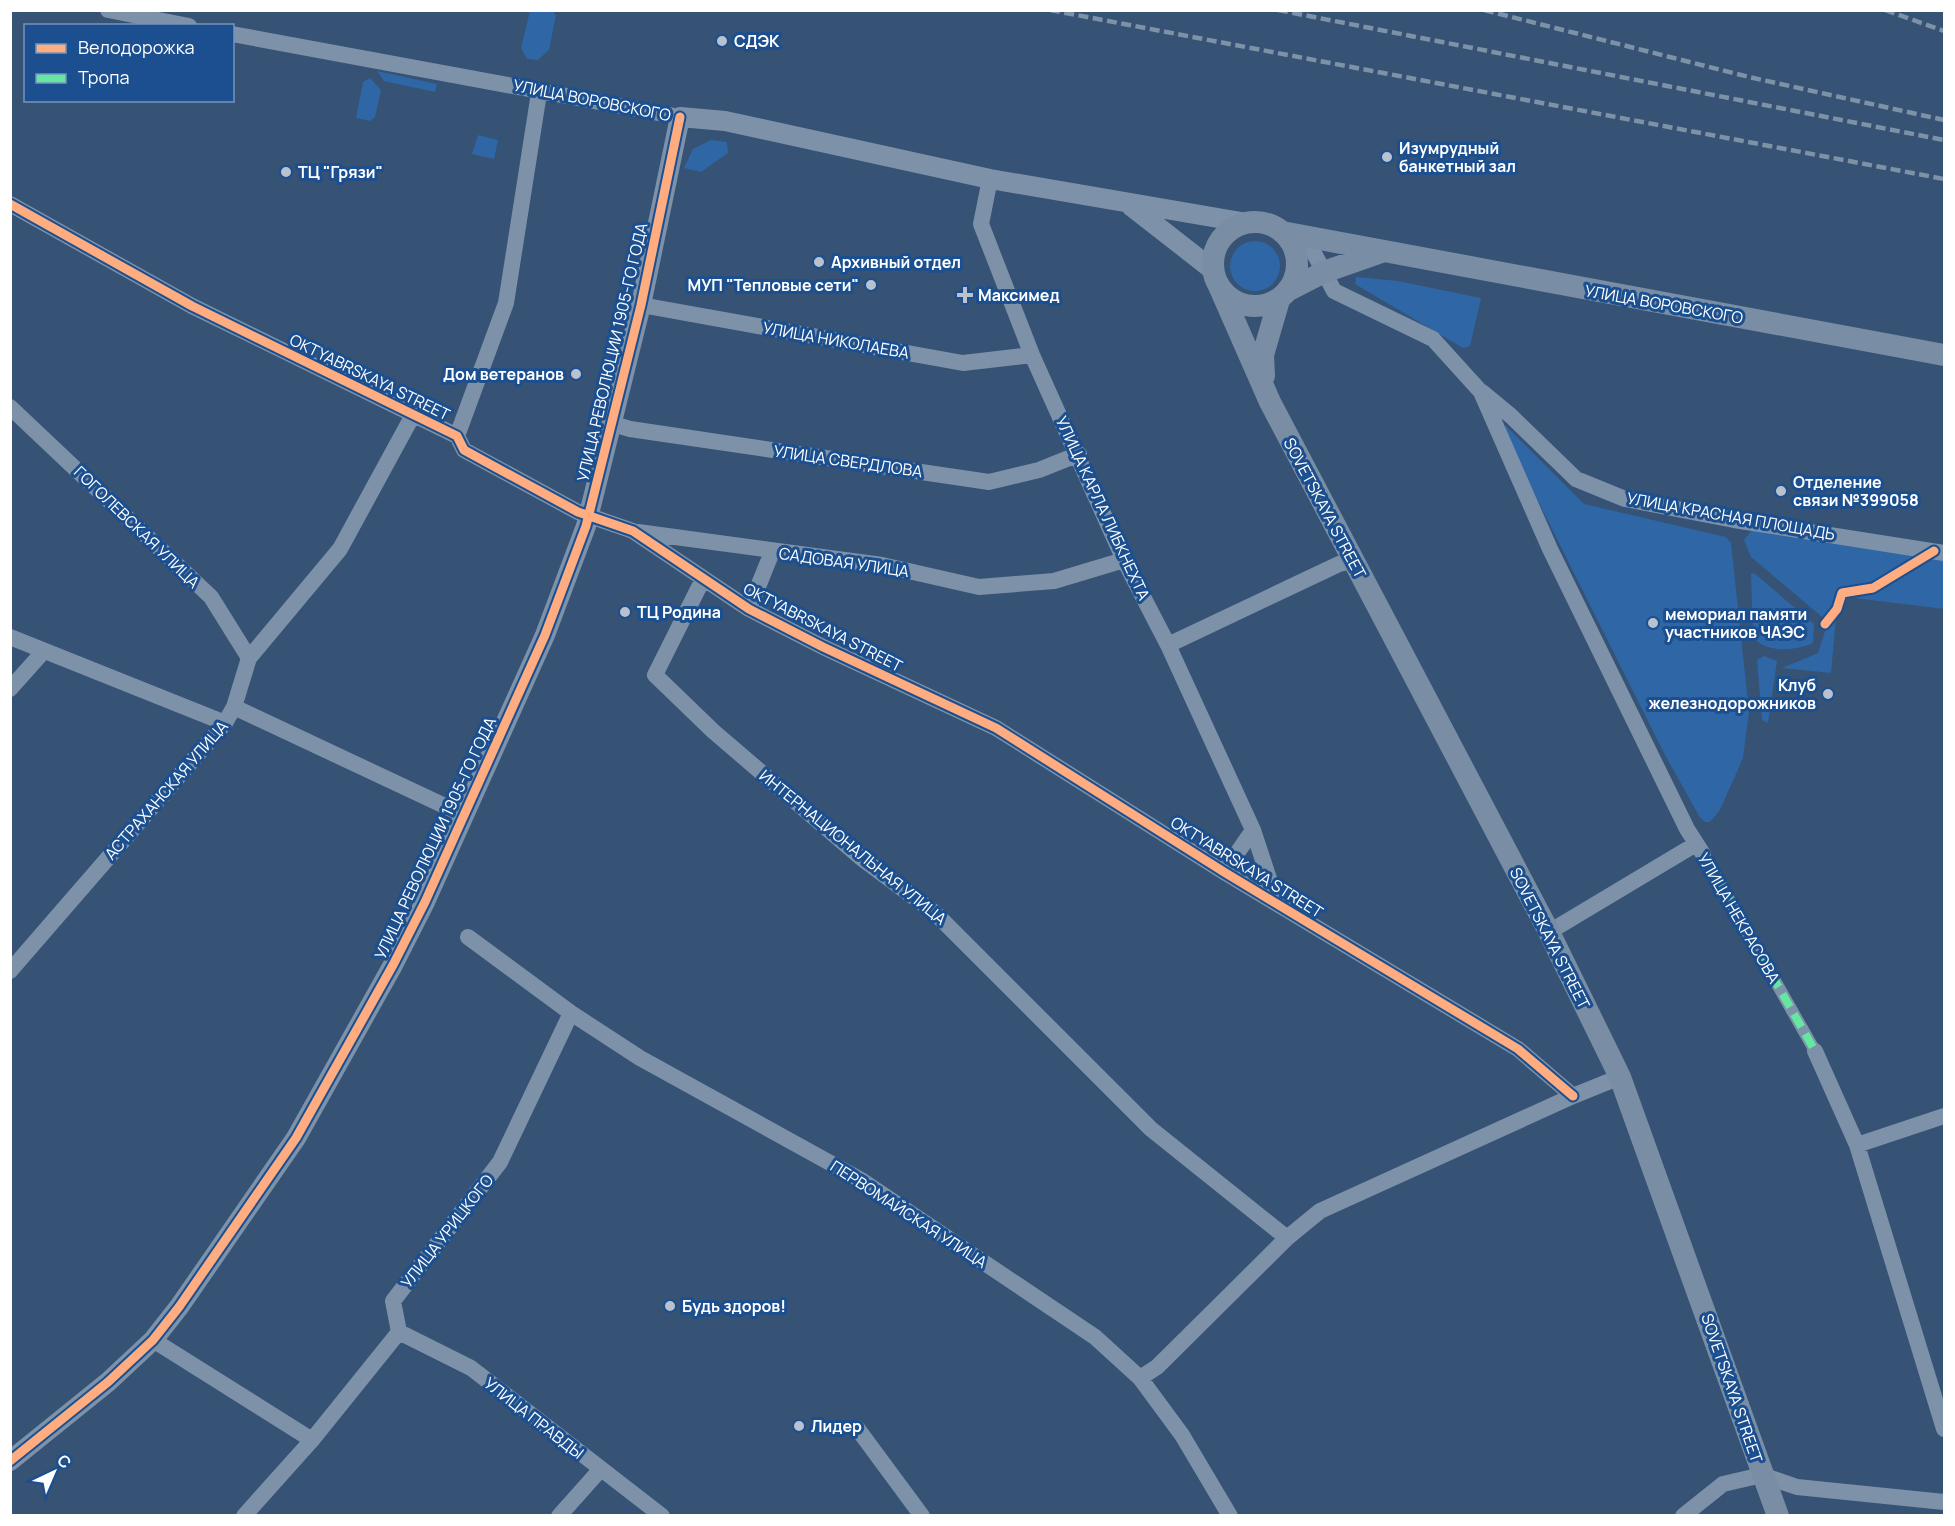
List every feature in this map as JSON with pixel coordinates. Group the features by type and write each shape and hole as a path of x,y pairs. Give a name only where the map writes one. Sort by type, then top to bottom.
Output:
{"main road":[{"path":"1247,223 1265,223 1282,232 1289,240 1297,260 1294,281 1284,295 1257,307 1235,302 1216,278 1213,257 1223,237 1230,230 1247,223"},
{"name":"УЛИЦА ВОРОВСКОГО","path":"1282,232 1944,355"},
{"name":"УЛИЦА ВОРОВСКОГО","path":"1284,295 1324,272 1384,252"},
{"name":"SOVETSKAYA STREET","path":"1216,278 1270,402 1548,932 1620,1077 1778,1515"},
{"name":"SOVETSKAYA STREET","path":"1265,387 1263,356 1284,295"}],"street":[{"path":"108,10 179,24"},
{"name":"УЛИЦА ВОРОВСКОГО","path":"234,34 474,78 539,93 561,93 680,117 725,121 990,179 1247,223"},
{"path":"457,436 506,303 539,93"},
{"name":"УЛИЦА РЕВОЛЮЦИИ 1905-ГО ГОДА","path":"10,1461 108,1382 153,1340 296,1138 393,965 545,635 588,516 613,424 641,305 680,117"},
{"name":"УЛИЦА КАРЛА ЛИБКНЕХТА","path":"990,179 981,224 1032,355 1079,454 1124,560 1168,645 1253,830 1277,903"},
{"name":"УЛИЦА ВОРОВСКОГО","path":"1127,203 1216,278"},
{"name":"OKTYABRSKAYA STREET","path":"10,204 192,306 457,436 464,450 588,516 633,531 750,609 823,648 996,728 1224,872 1518,1049 1573,1096"},
{"name":"УЛИЦА НЕКРАСОВА","path":"1306,238 1334,291 1433,339 1481,392 1550,549 1699,849 1815,1051 1857,1145 1944,1429"},
{"name":"УЛИЦА НИКОЛАЕВА","path":"641,305 963,363 1032,355"},
{"name":"УЛИЦА КРАСНАЯ ПЛОЩАДЬ","path":"1481,392 1511,416 1576,479 1625,499 1734,520 1944,553"},
{"name":"ГОГОЛЕВСКАЯ УЛИЦА","path":"10,407 211,597 249,658"},
{"path":"1493,423 1498,411 1511,416"},
{"name":"АСТРАХАНСКАЯ УЛИЦА","path":"10,971 225,723 234,707 249,658 340,549 413,415"},
{"name":"УЛИЦА СВЕРДЛОВА","path":"613,424 630,429 989,482 1039,470 1079,454"},
{"name":"САДОВАЯ УЛИЦА","path":"633,531 772,552 882,565 979,587 1054,581 1124,560"},
{"path":"750,609 772,552"},
{"path":"1168,645 1339,564 1353,561"},
{"name":"ИНТЕРНАЦИОНАЛЬНАЯ УЛИЦА","path":"703,579 656,675 713,731 860,857 935,913 1151,1129 1287,1238"},
{"path":"10,637 225,723"},
{"path":"10,689 43,652"},
{"path":"234,707 464,815"},
{"path":"1224,872 1253,830"},
{"path":"1548,932 1699,849"},
{"name":"ПЕРВОМАЙСКАЯ УЛИЦА","path":"468,937 572,1013 640,1058 861,1180 1095,1337 1140,1378 1182,1435 1230,1515"},
{"name":"УЛИЦА УРИЦКОГО","path":"399,1332 393,1301 500,1162 572,1013"},
{"path":"1140,1378 1156,1368 1287,1238 1320,1211 1573,1096 1620,1077"},
{"path":"1857,1145 1944,1116"},
{"path":"244,1515 312,1440 399,1332"},
{"name":"УЛИЦА ПРАВДЫ","path":"399,1332 471,1368 600,1470 662,1515"},
{"path":"153,1340 312,1440"},
{"path":"857,1428 922,1515"},
{"path":"559,1515 600,1470"},
{"path":"1683,1515 1723,1485 1762,1475 1797,1488 1944,1503"}],"shaded area":[{"path":"530,11 553,11 556,15 549,50 538,60 527,59 521,48"},
{"path":"377,71 437,84 435,92 384,81"},
{"path":"370,78 381,90 375,117 370,121 356,118 363,82"},
{"path":"478,135 498,140 494,159 472,154"},
{"path":"711,140 727,142 728,153 701,172 684,168 693,149"},
{"path":"1260,241 1273,248 1279,256 1279,276 1273,284 1265,290 1250,291 1237,284 1231,276 1230,261 1237,248 1245,242"},
{"path":"1356,277 1398,281 1481,298 1470,346 1463,348 1355,284"},
{"path":"1505,425 1584,504 1726,537 1731,543 1749,712 1743,758 1720,810 1710,822 1705,822 1699,816 1664,753 1503,431"},
{"path":"1752,530 1944,560 1944,609 1838,596 1831,673 1782,668 1818,653 1828,622 1751,557 1744,540"},
{"path":"1754,573 1814,624 1813,643 1798,648 1781,649 1758,642 1753,636 1751,574"},
{"path":"1764,656 1777,661 1768,723 1762,720 1757,660"}],"railway":[{"path":"1050,10 1944,179"},
{"path":"1278,10 1944,140"},
{"path":"1484,10 1749,77 1944,120"},
{"path":"1885,10 1944,31"}],"marked path":[{"path":"1703,854 1815,1051"}],"cycle path":[{"path":"10,1461 108,1382 153,1340 179,1307 296,1138 393,965 425,902 545,635 586,526 641,305 680,117"},
{"path":"10,204 192,306 457,436 464,450 578,512 633,531 749,609 823,647 996,728 1224,872 1518,1049 1573,1096"},
{"path":"1825,624 1837,609 1842,593 1873,588 1934,551"}],"place":[{"name":"СДЭК","path":"722,41"},
{"name":"Изумрудный банкетный зал","path":"1387,157"},
{"name":"ТЦ \"Грязи\"","path":"286,172"},
{"name":"Архивный отдел","path":"819,262"},
{"name":"МУП \"Тепловые сети\"","path":"871,285"},
{"name":"Максимед","path":"965,295"},
{"name":"Дом ветеранов","path":"576,374"},
{"name":"Отделение связи №399058","path":"1781,491"},
{"name":"ТЦ Родина","path":"625,612"},
{"name":"мемориал памяти участников ЧАЭС","path":"1653,623"},
{"name":"Клуб железнодорожников","path":"1828,694"},
{"name":"Будь здоров!","path":"670,1306"},
{"name":"Лидер","path":"799,1426"}]}
